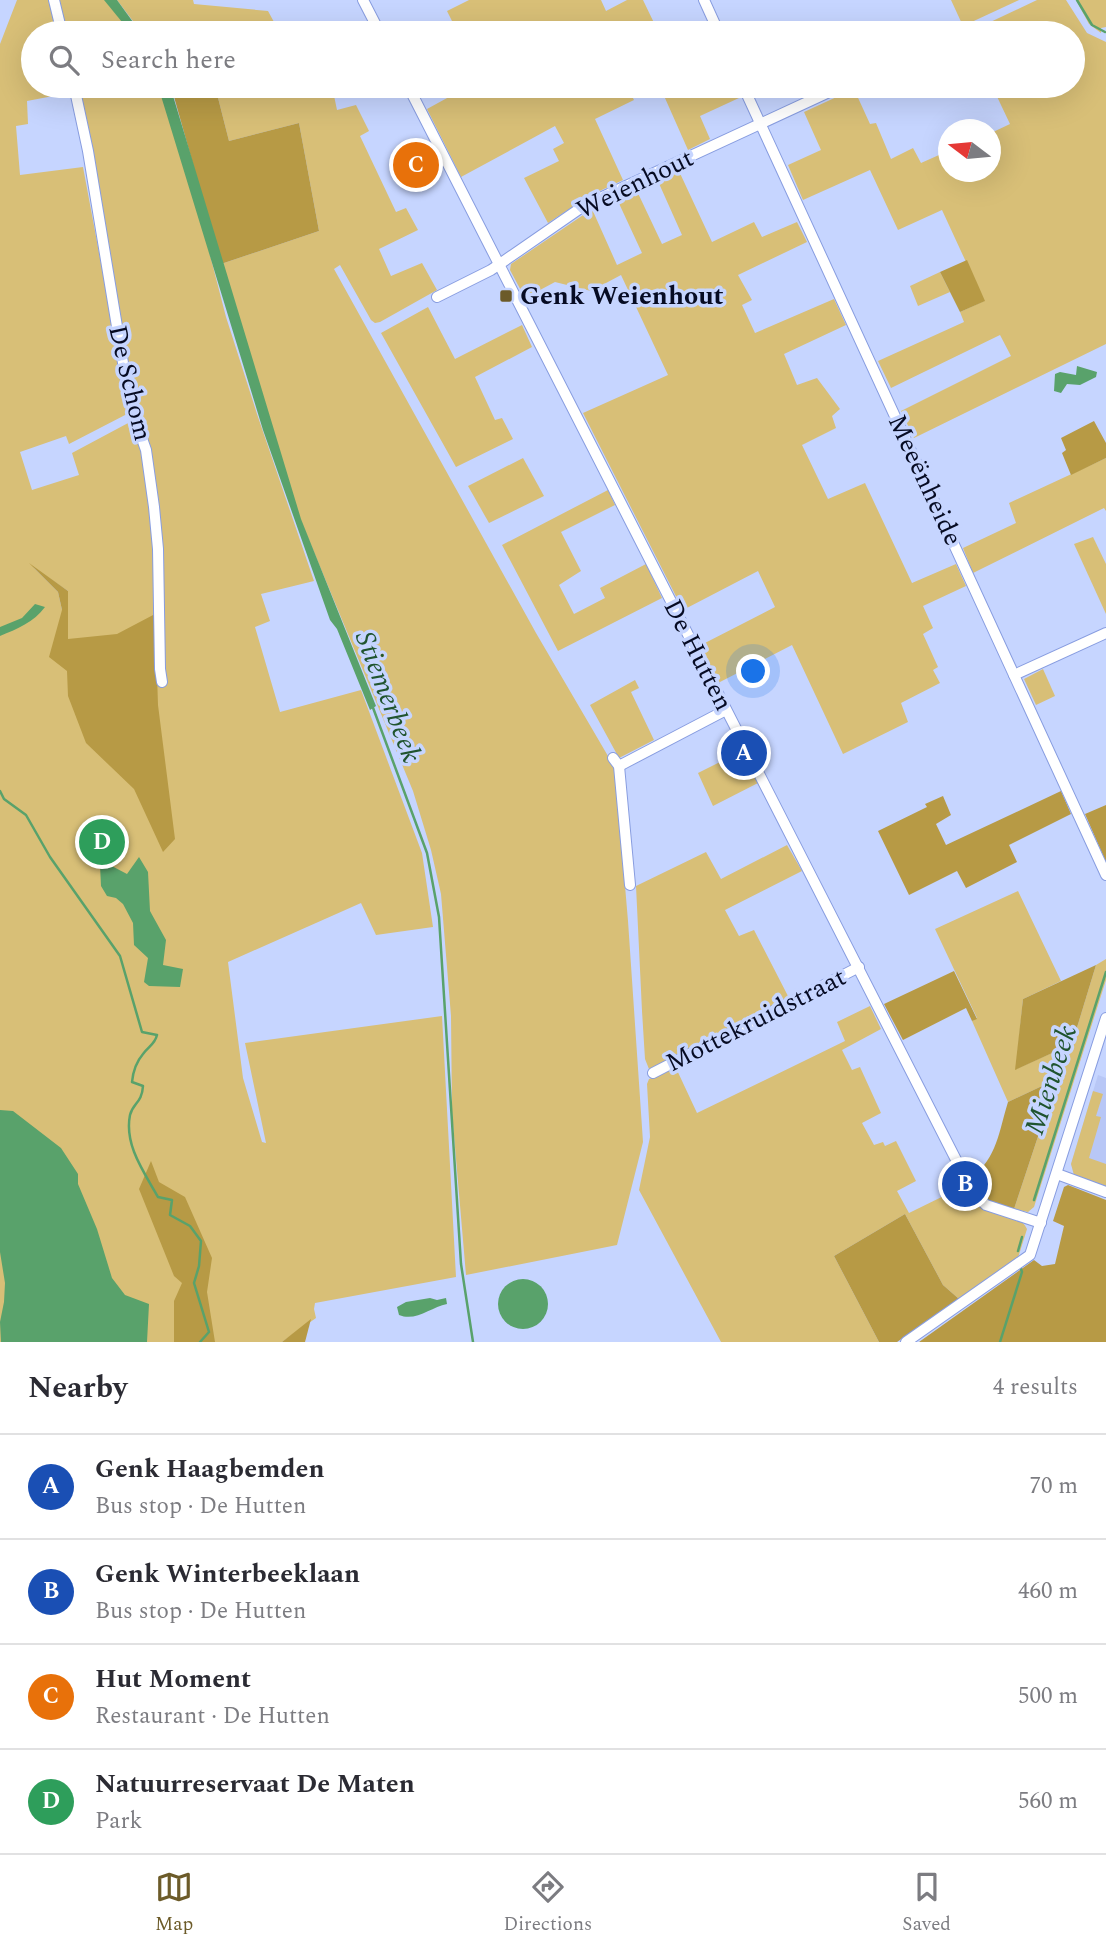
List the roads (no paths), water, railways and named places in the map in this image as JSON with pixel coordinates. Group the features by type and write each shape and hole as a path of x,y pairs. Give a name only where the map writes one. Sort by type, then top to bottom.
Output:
{"street":[{"path":"54,0 59,21"},
{"path":"363,0 374,21"},
{"path":"704,0 714,21"},
{"name":"De Schom","path":"77,98 88,151 126,381 146,450 158,549 159,669 162,682"},
{"name":"De Hutten","path":"414,98 973,1193 986,1205 1041,1223"},
{"name":"Meeënheide","path":"749,98 1106,875"},
{"name":"Weienhout","path":"437,297 498,265 585,205 815,98"},
{"path":"1014,675 1106,633"},
{"path":"630,885 616,762 726,710"},
{"name":"Mottekruidstraat","path":"653,1073 859,967"},
{"path":"906,1342 1030,1255 1106,1018"},
{"path":"1057,1174 1106,1192"}],"waterway":[{"name":"Mienbeek","path":"1077,0 1092,25 1105,32"},
{"name":"Stiemerbeek","path":"372,705 427,853 439,917 461,1264 473,1342"},
{"path":"0,791 4,799 26,815 50,857 120,956 142,1032 157,1035 139,1060 133,1074 132,1082 143,1086 141,1096 130,1115 130,1137 141,1168 158,1197 172,1200 170,1215 190,1226 201,1241 199,1266 194,1283 209,1332 200,1342"},
{"name":"Mienbeek","path":"1034,1200 1106,972"},
{"name":"Mienbeek","path":"1018,1251 1022,1237"},
{"name":"Mienbeek","path":"1000,1342 1021,1269"}],"place":[{"name":"Hut Moment","path":"416,165"},
{"name":"Genk Weienhout","path":"506,296"},
{"name":"Genk Haagbemden","path":"744,753"},
{"name":"Natuurreservaat De Maten","path":"102,842"},
{"name":"Genk Winterbeeklaan","path":"965,1184"}]}
